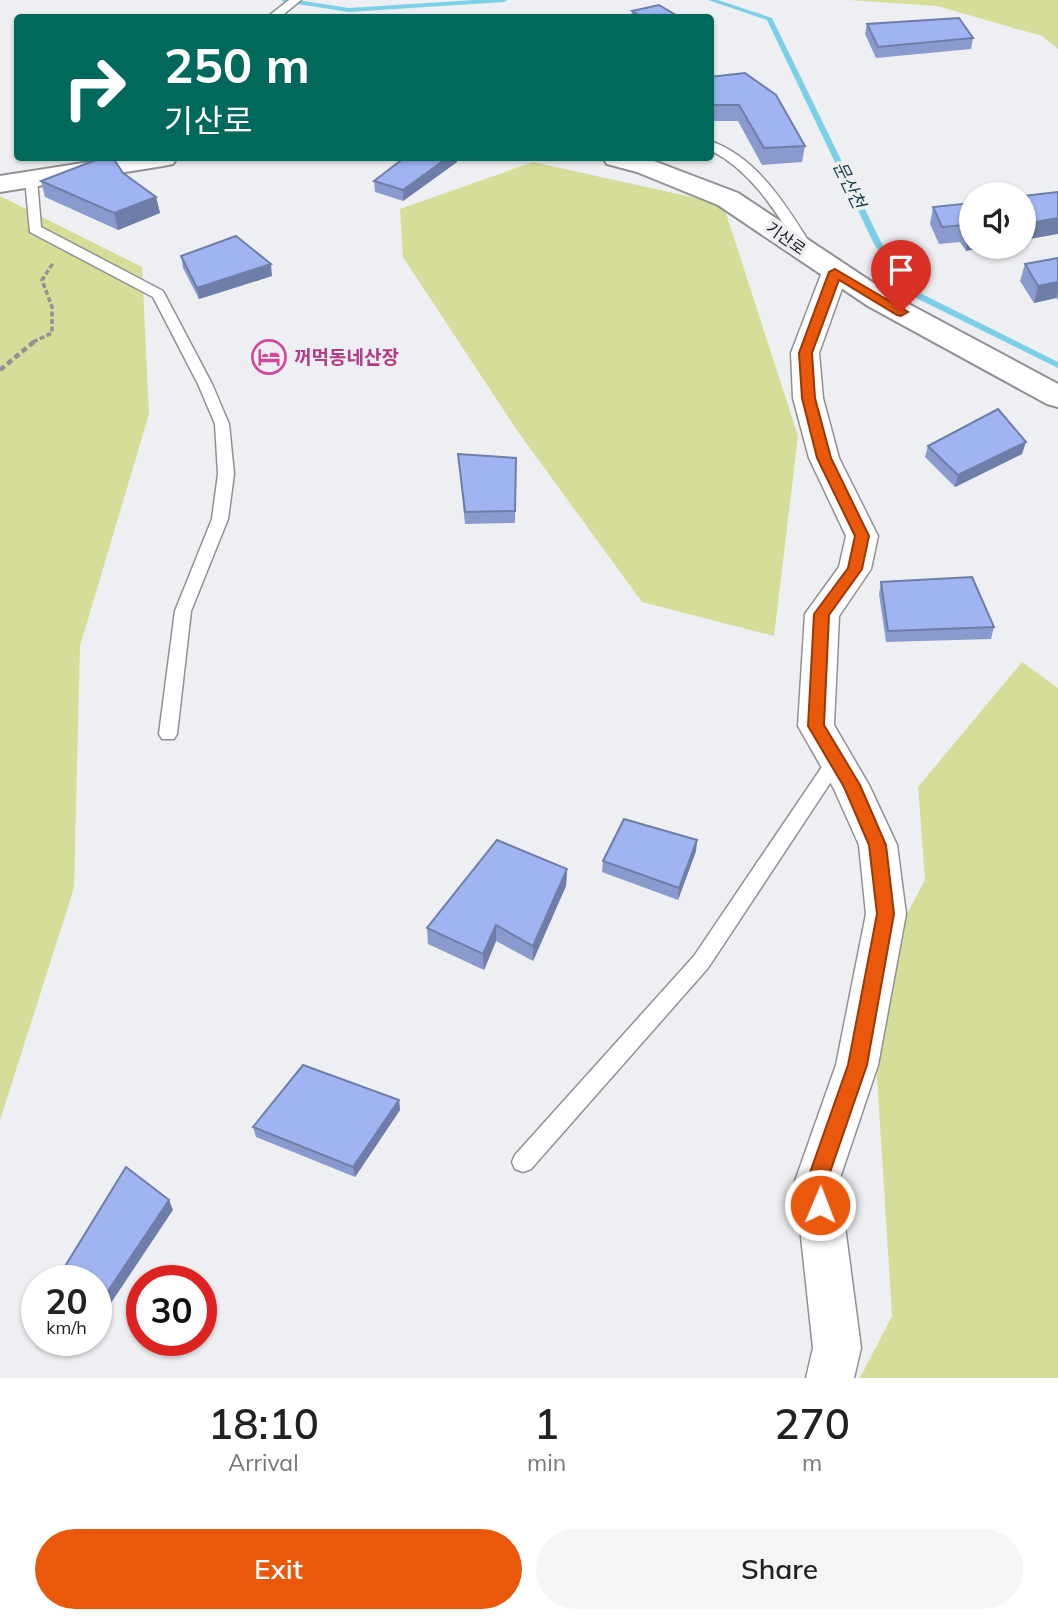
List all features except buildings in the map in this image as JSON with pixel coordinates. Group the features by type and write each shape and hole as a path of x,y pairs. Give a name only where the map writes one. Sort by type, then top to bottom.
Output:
{"main road":[{"path":"0,184 144,161"},
{"name":"기산로","path":"628,161 728,198 879,300 1058,397"}],"street":[{"path":"823,264 806,353 808,398 824,458 862,536 855,569 822,614 816,726 851,785 878,845 886,914 857,1065 817,1181 837,1348 830,1378"}],"lane":[{"path":"275,14 296,0"},
{"path":"714,146 729,152 778,202 823,264"},
{"path":"31,179 35,229 158,294 205,384 222,424 226,474 220,519 183,611 168,734"},
{"path":"523,1162 701,962 836,760"}],"path":[{"path":"0,370 33,342 52,333 52,307 42,280 51,264 72,250"}],"green space":[{"path":"849,0 1058,0 1058,49 1042,36 937,6"},
{"path":"533,162 723,204 798,436 774,636 642,602 516,429 403,257 400,209"},
{"path":"0,196 142,267 149,414 80,646 74,888 0,1120"},
{"path":"1022,662 1058,688 1058,1378 860,1378 892,1316 871,981 925,880 918,787"}],"waterway":[{"name":"문산천","path":"284,0 349,10 504,0"},
{"name":"문산천","path":"711,0 770,19 878,244 915,294 1058,365"}],"place":[{"name":"꺼먹동네산장","path":"269,357"}],"route":[{"path":"820,1205 817,1181 857,1065 886,914 878,845 851,785 816,726 822,614 855,569 862,536 824,458 808,398 806,353 835,272 901,312"}]}
